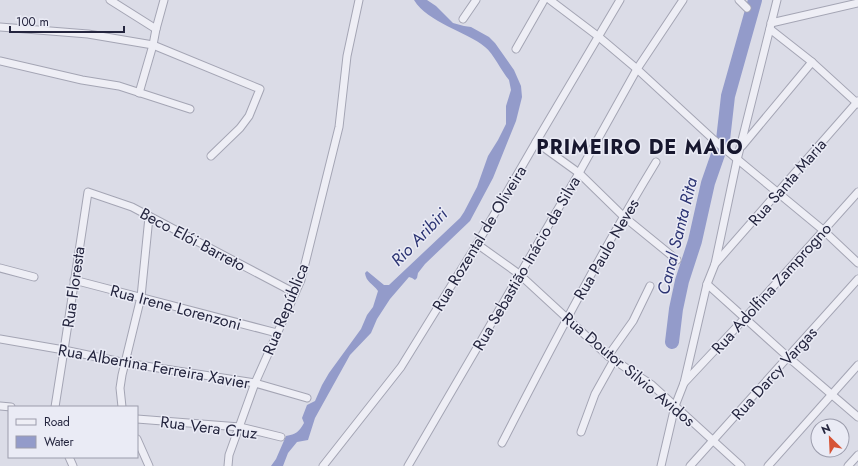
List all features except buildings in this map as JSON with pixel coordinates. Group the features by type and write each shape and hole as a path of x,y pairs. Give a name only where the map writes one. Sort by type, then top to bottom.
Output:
{"street":[{"path":"110,0 156,29"},
{"path":"139,93 164,0"},
{"name":"Rua República","path":"228,466 229,455 255,383 301,280 339,127 347,56 359,0"},
{"path":"463,19 476,0"},
{"path":"516,48 544,0"},
{"path":"550,0 599,37 637,69 715,141 823,230 858,263"},
{"name":"Rua Rozental de Oliveira","path":"323,466 401,367 477,244 620,0"},
{"name":"Rua Sebastião Inácio da Silva","path":"408,466 579,173 637,69 683,0"},
{"path":"739,0 747,8"},
{"path":"661,466 675,406 684,383 707,284 715,264 737,160 777,0"},
{"path":"770,26 858,3"},
{"path":"770,26 857,103"},
{"path":"0,27 88,34 153,45 260,89 249,116 231,137 211,156"},
{"path":"0,61 82,80 119,86 190,109"},
{"path":"740,148 812,62"},
{"name":"Rua Santa Maria","path":"715,264 857,103"},
{"path":"536,142 579,173 623,216 677,260"},
{"name":"Rua Paulo Neves","path":"502,443 567,318 623,216 656,162"},
{"name":"Beco Elói Barreto","path":"88,192 132,207 295,293"},
{"name":"Rua Floresta","path":"55,406 88,192"},
{"name":"Rua Adolfina Zamprogno","path":"684,383 745,318 858,192"},
{"path":"122,406 120,388 141,297 149,217"},
{"name":"Rua Doutor Silvio Avidos","path":"477,244 519,274 611,358 652,386 741,466"},
{"path":"0,268 34,277"},
{"name":"Rua Darcy Vargas","path":"690,466 858,279"},
{"name":"Rua Irene Lorenzoni","path":"74,280 277,333"},
{"path":"707,284 788,357 858,417"},
{"path":"581,432 595,394 611,358 633,321 650,286"},
{"name":"Rua Albertina Ferreira Xavier","path":"0,340 64,350 126,363 255,383 307,398"},
{"path":"768,466 858,365"},
{"name":"Rua Vera Cruz","path":"138,419 240,427 281,437"},
{"path":"138,442 149,466"},
{"path":"848,466 858,455"}],"water":[{"name":"Rio Aribiri","path":"414,0 427,0 436,6 453,23 471,27 489,37 495,43 514,70 521,86 522,97 516,121 493,178 470,221 425,264 415,280 409,277 390,299 377,319 371,333 350,355 315,418 308,440 297,442 288,453 283,466 271,466 276,459 286,436 299,431 304,423 302,418 307,405 315,401 329,373 361,329 367,315 373,307 378,291 368,281 365,273 367,271 384,285 389,285 460,218 477,187 488,156 506,124 506,106 511,90 509,80 491,54 477,41 428,15"}],"waterway":[{"name":"Canal Santa Rita","path":"672,342 676,309 682,281 695,241 708,183 723,140 728,96 755,0"}],"district":[{"name":"PRIMEIRO DE MAIO","path":"640,147"}]}
